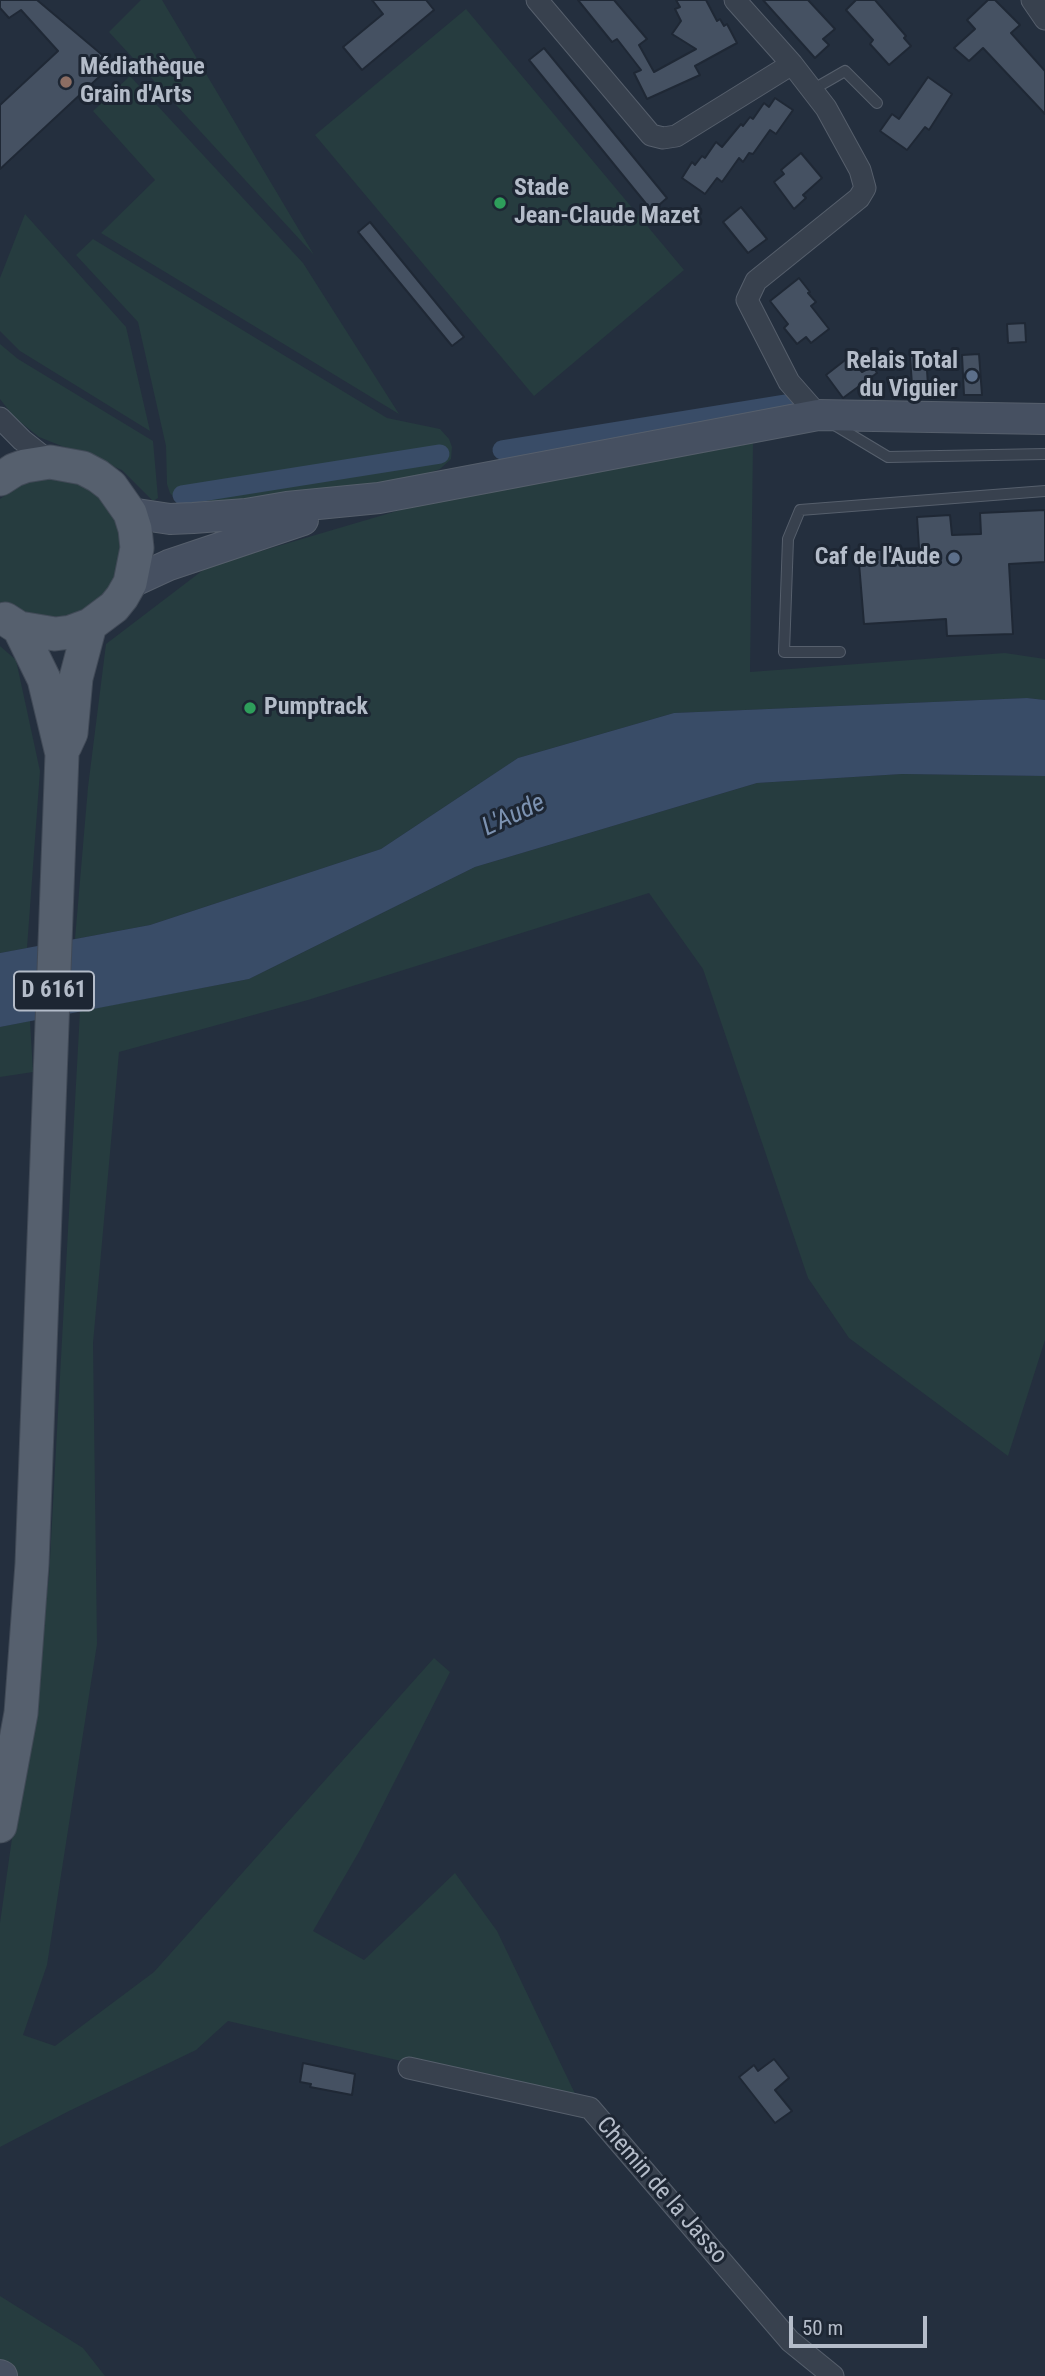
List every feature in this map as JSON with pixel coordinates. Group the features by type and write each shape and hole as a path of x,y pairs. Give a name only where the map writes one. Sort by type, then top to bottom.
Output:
{"main road":[{"path":"130,513 170,519 193,518 379,498 818,415 1041,418"},
{"path":"0,479 13,470 50,462 83,468 98,476 116,492 130,513 137,548 130,583 114,607 90,625 55,634 10,622"},
{"path":"130,583 169,565 286,525 379,498"},
{"name":"D 6161","path":"0,1826 17,1736 26,1666 62,754 44,679 10,622"},
{"name":"D 6161","path":"62,754 71,733 76,678 90,625"}],"street":[{"path":"537,0 651,135 663,138 676,136 792,64"},
{"path":"735,0 792,64 826,108 860,170 865,188 859,198 756,281 747,299 789,382 818,415"},
{"path":"1032,0 1045,19"},
{"path":"0,418 50,462"},
{"name":"Chemin de la Jasso","path":"409,2068 590,2108 790,2341 833,2376"}],"lane":[{"path":"812,90 845,71 877,103"},
{"path":"818,415 888,457 1045,454"},
{"path":"840,652 784,652 788,539 800,510 1045,491"}],"green space":[{"path":"141,0 162,0 314,255 109,32"},
{"name":"Stade Jean-Claude Mazet","path":"466,9 684,270 534,396 315,135"},
{"path":"130,76 303,263 399,414 101,233 155,180 93,111"},
{"path":"25,214 126,327 150,431 20,351 0,331 0,278"},
{"path":"93,239 387,418 440,429 452,447 451,459 440,469 415,478 221,504 179,503 170,493 167,484 166,446 138,322 76,255"},
{"path":"0,344 18,359 153,441 158,498 153,501 122,470 39,437 14,417 0,399"},
{"path":"753,443 750,672 1005,653 1045,659 1045,700 1027,698 674,713 518,758 381,849 150,925 75,939 88,787 106,644 207,567 407,508"},
{"path":"55,477 79,483 109,504 125,538 117,586 69,623 9,611 0,603 0,499 30,481"},
{"path":"0,646 16,660 40,771 27,948 0,953"},
{"path":"902,774 1045,776 1045,1340 1008,1456 849,1338 808,1278 703,969 649,893 308,1000 119,1052 93,1343 97,1644 47,1965 23,2035 55,2046 154,1972 434,1658 450,1672 360,1850 313,1931 364,1960 455,1873 497,1931 579,2102 228,2021 196,2050 0,2147 0,1923 49,1577 80,1011 249,979 475,867 757,783"},
{"path":"30,1021 33,1072 0,1077 0,1027"},
{"path":"0,2296 83,2348 105,2376 0,2376"}],"water":[{"name":"L'Aude","path":"1027,698 1045,700 1045,776 902,774 757,783 475,867 249,979 0,1027 0,953 150,925 381,849 518,758 674,713"}],"building":[{"path":"0,0 37,0 113,64 0,169 0,105 58,51 21,10 9,18 0,8"},
{"path":"372,0 426,0 434,10 362,70 343,47 383,14"},
{"path":"578,0 614,0 647,39 639,45 654,72 696,49 672,34 681,21 675,9 680,7 676,0 706,0 717,21 720,19 724,26 727,24 737,43 695,66 700,75 647,99 634,73 641,70 617,39 612,42"},
{"path":"763,0 808,0 835,29 823,39 829,45 815,58"},
{"path":"856,0 875,0 906,36 904,38 911,46 889,65 870,44 873,40 846,10"},
{"path":"988,0 995,0 1020,25 1011,33 1045,71 1045,114 983,48 969,61 954,48 975,29 967,20"},
{"path":"544,48 667,198 652,211 529,60"},
{"path":"928,77 952,94 929,130 925,127 907,150 880,131 892,114 899,119"},
{"path":"775,98 793,110 776,134 770,130 753,154 749,153 743,162 739,158 722,182 717,178 705,194 682,178 692,162 695,165 702,156 705,158 716,142 722,147 741,124 743,126 750,117 753,119 764,103 769,107"},
{"path":"801,153 822,178 803,195 806,198 794,209 774,182 784,174 781,170"},
{"path":"741,207 767,239 748,253 723,222"},
{"path":"370,222 464,337 452,346 358,232"},
{"path":"799,278 816,302 811,306 829,329 811,343 806,337 797,344 784,328 788,324 770,301"},
{"path":"1025,323 1026,342 1008,343 1007,324"},
{"path":"979,354 982,395 964,395 962,355"},
{"path":"910,356 926,356 928,385 912,385"},
{"path":"849,357 862,372 873,366 877,373 843,398 826,375"},
{"name":"Caf de l'Aude","path":"1045,510 1045,562 1009,564 1013,634 947,636 946,619 864,624 858,551 919,548 917,517 950,515 952,535 981,534 980,513"},
{"path":"774,2059 789,2078 775,2090 792,2111 775,2123 739,2077 754,2065 758,2071"},
{"path":"303,2063 355,2074 352,2095 310,2087 311,2084 300,2082"}],"waterway":[{"path":"502,450 786,404"},
{"path":"182,495 440,454"}],"place":[{"name":"Médiathèque Grain d'Arts","path":"66,82"},
{"name":"Stade Jean-Claude Mazet","path":"500,203"},
{"name":"Relais Total du Viguier","path":"972,376"},
{"name":"Caf de l'Aude","path":"954,558"},
{"name":"Pumptrack","path":"250,708"}]}
